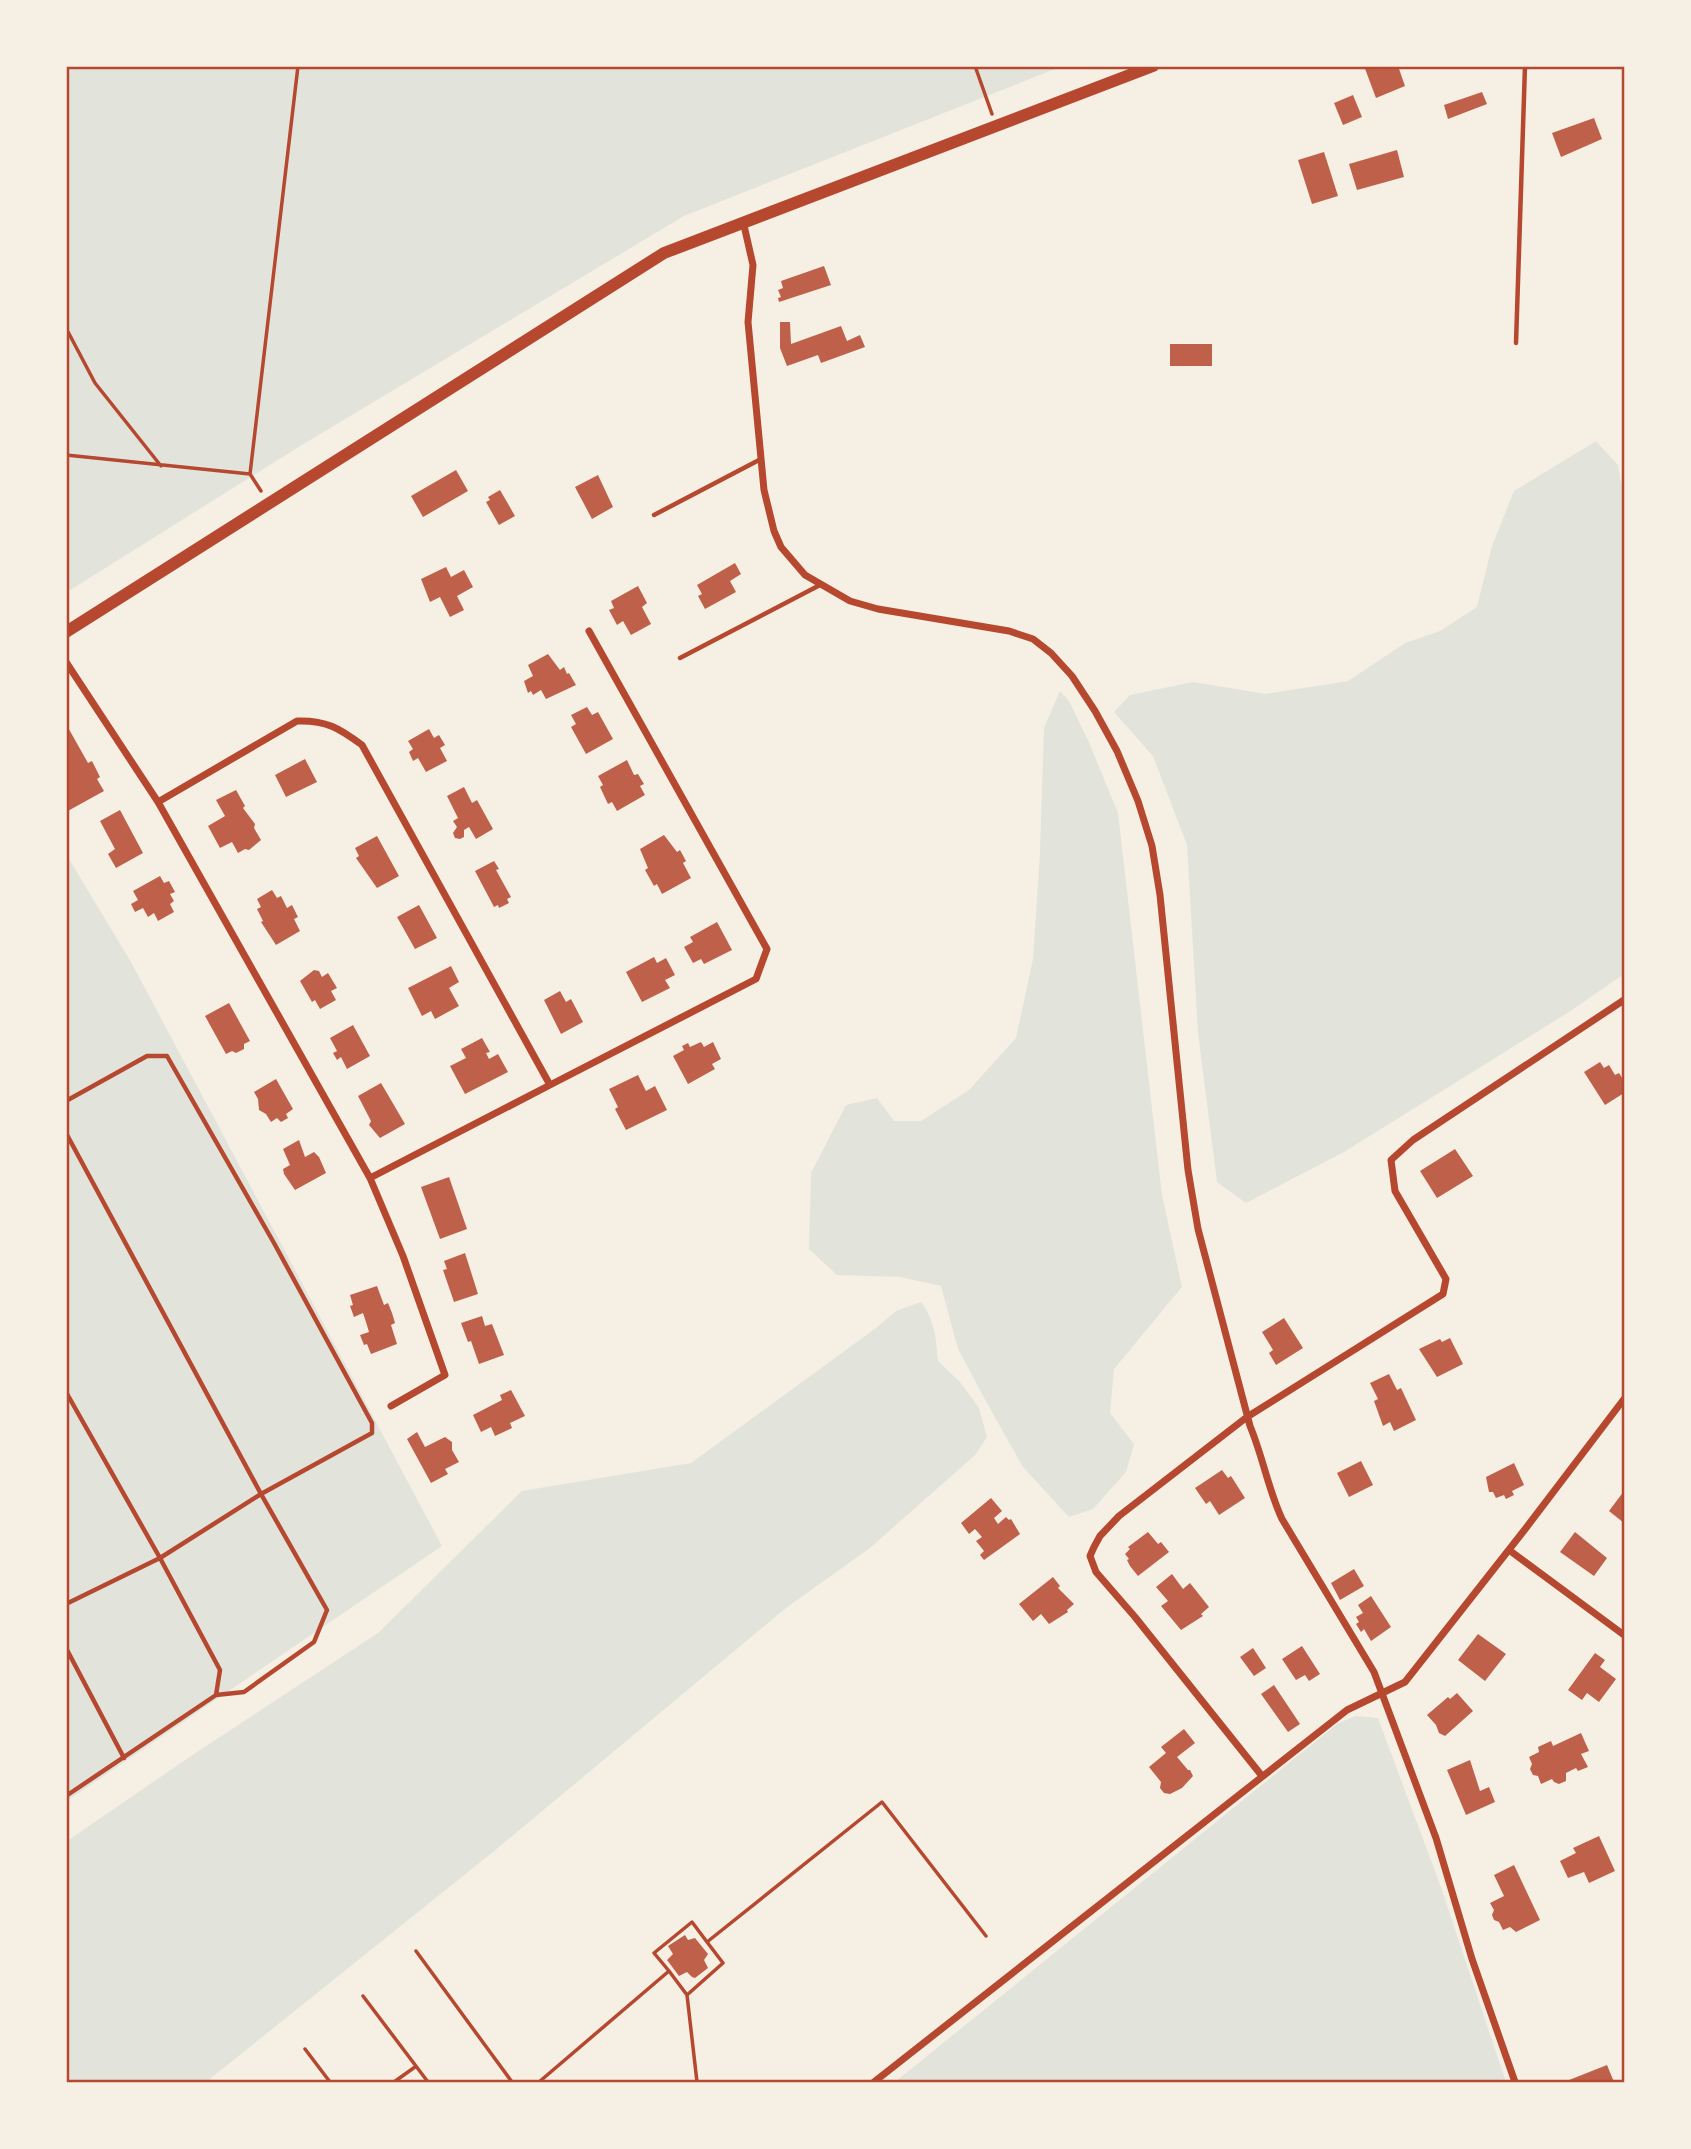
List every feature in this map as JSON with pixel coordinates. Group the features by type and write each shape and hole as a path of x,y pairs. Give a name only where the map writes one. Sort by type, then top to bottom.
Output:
{"main road":[{"path":"66,632 664,253 1153,66"}],"street":[{"path":"743,221 753,265 748,322 764,490 774,531 781,547 805,575 850,601 878,609 1009,631 1032,639 1051,653 1072,676 1117,751 1138,801 1152,846 1160,895 1188,1170 1198,1228 1247,1417 1282,1519 1374,1672 1436,1838 1472,1959 1515,2082"},
{"path":"370,1178 756,979 767,949 589,631"},
{"path":"66,662 158,802 370,1178 403,1256 445,1375 391,1406"},
{"path":"158,802 297,722 318,720 341,730 362,745 550,1085"},
{"path":"1262,1776 1096,1572 1090,1556 1100,1536 1119,1516 1247,1417 1443,1294 1446,1279 1395,1191 1391,1160 1413,1140 1625,1000"},
{"path":"874,2082 1347,1710 1405,1682 1625,1399"},
{"path":"1509,1550 1625,1636"}],"lane":[{"path":"1516,343 1524,66"},
{"path":"654,514 761,459"},
{"path":"680,658 820,585"},
{"path":"66,1101 147,1056 167,1056 274,1243 372,1423 372,1433 261,1494 160,1558 66,1604"},
{"path":"66,1133 261,1494 327,1610 314,1642 244,1692 216,1695 66,1796"},
{"path":"66,1392 220,1670 216,1695"},
{"path":"66,1648 124,1758"}],"path":[{"path":"270,504 250,474 298,66"},
{"path":"975,66 996,126"},
{"path":"66,328 95,383 161,466"},
{"path":"66,455 250,474"},
{"path":"707,1942 882,1802 986,1936"},
{"path":"687,1994 723,1963 692,1922 654,1953 687,1994 697,2082"},
{"path":"416,1951 512,2082"},
{"path":"539,2082 669,1971"},
{"path":"363,1996 428,2082"},
{"path":"305,2049 330,2082"},
{"path":"394,2082 416,2067"}],"shaded area":[{"path":"67,67 1060,67 684,216 297,448 67,592"},
{"path":"1596,441 1618,465 1624,500 1624,974 1569,1012 1344,1152 1246,1203 1217,1182 1198,1033 1187,845 1153,756 1114,712 1130,695 1193,682 1266,694 1348,681 1405,643 1440,631 1477,607 1492,546 1514,491"},
{"path":"1060,691 1069,701 1088,740 1118,813 1162,1195 1182,1287 1114,1369 1110,1413 1134,1444 1126,1472 1093,1509 1069,1517 1023,1467 988,1405 958,1349 941,1286 900,1277 837,1275 809,1249 811,1173 846,1105 877,1098 894,1121 921,1121 969,1090 1016,1038 1033,959 1044,728"},
{"path":"66,854 131,962 442,1546 67,1801"},
{"path":"921,1302 932,1323 938,1361 960,1382 979,1408 987,1437 975,1455 870,1548 786,1608 493,1852 206,2082 67,2082 67,1841 378,1633 522,1491 691,1463 896,1311"},
{"path":"1355,1716 1378,1718 1442,1890 1506,2082 895,2082 1337,1724"}],"building":[{"path":"1364,66 1398,66 1405,86 1376,98"},
{"path":"1482,92 1487,104 1448,119 1444,105"},
{"path":"1353,95 1362,117 1343,125 1334,103"},
{"path":"1594,118 1602,139 1561,157 1552,133"},
{"path":"1397,150 1404,177 1357,190 1349,164"},
{"path":"1324,152 1338,196 1312,204 1298,160"},
{"path":"824,266 831,285 779,302 778,298 781,297 778,290 783,288 781,281"},
{"path":"780,322 790,322 791,344 841,326 847,341 860,335 865,347 821,363 818,355 787,366 780,348"},
{"path":"1170,344 1212,344 1212,366 1170,366"},
{"path":"456,470 468,491 423,517 411,496"},
{"path":"598,475 613,507 592,519 575,487"},
{"path":"500,490 515,516 499,525 486,502 490,500 488,497"},
{"path":"735,563 741,574 730,581 736,592 705,609 698,596 702,594 697,585"},
{"path":"446,567 451,577 464,570 473,587 457,596 464,610 450,617 440,597 430,602 421,579"},
{"path":"638,586 647,603 642,607 651,624 631,635 623,621 617,625 609,610 614,608 611,601"},
{"path":"548,654 560,670 564,667 576,685 546,699 541,690 533,695 531,691 528,693 524,681 533,676 528,665"},
{"path":"587,707 592,715 598,712 613,739 586,754 571,727 576,724 571,715"},
{"path":"66,724 88,763 92,761 104,791 66,812"},
{"path":"429,729 434,738 439,735 445,745 440,748 447,761 426,772 418,758 413,761 409,752 413,749 408,741"},
{"path":"305,759 317,782 286,797 275,775"},
{"path":"627,760 634,775 638,774 644,784 640,786 645,795 617,811 612,802 608,804 598,776"},
{"path":"464,787 472,803 477,800 493,829 476,839 469,827 464,830 464,837 460,839 455,838 453,833 457,827 453,821 458,818 447,796"},
{"path":"236,790 261,840 249,850 238,853 232,842 220,848 208,826 225,816 216,800"},
{"path":"120,810 143,853 116,868 108,854 115,849 100,821"},
{"path":"664,835 677,852 680,850 691,878 662,894 645,870 648,868 640,849"},
{"path":"377,836 399,876 377,888 356,858 359,856 355,848"},
{"path":"494,861 511,897 507,899 509,903 499,908 498,905 494,907 475,871"},
{"path":"160,876 164,883 169,881 175,892 170,894 174,901 170,904 174,912 158,921 154,913 148,917 143,908 135,912 131,904 138,900 133,891"},
{"path":"272,890 277,898 281,896 287,908 292,905 298,917 294,919 300,931 276,945 261,922 263,921 257,909 261,907 257,899"},
{"path":"419,905 437,938 415,949 397,917"},
{"path":"717,922 732,950 704,964 701,959 693,963 684,947 693,942 690,937"},
{"path":"654,957 657,963 666,958 675,975 665,980 670,988 642,1002 626,972"},
{"path":"451,966 459,982 449,988 459,1006 435,1019 431,1011 422,1016 408,988"},
{"path":"314,970 319,971 322,977 328,973 337,988 331,991 336,1000 320,1009 315,1000 312,1002 300,981"},
{"path":"560,991 566,1002 571,999 583,1022 561,1034 544,1000"},
{"path":"229,1003 250,1041 244,1044 244,1049 226,1054 205,1016"},
{"path":"353,1025 370,1056 347,1069 341,1057 337,1060 333,1053 337,1051 330,1038"},
{"path":"482,1038 490,1052 486,1053 489,1059 498,1054 508,1072 465,1094 450,1066 466,1058 461,1049"},
{"path":"701,1042 704,1047 713,1042 721,1059 712,1064 715,1069 688,1084 673,1056 684,1050 682,1046 688,1043 690,1047"},
{"path":"1600,1062 1604,1068 1609,1065 1615,1075 1619,1073 1624,1081 1624,1093 1605,1105 1584,1072"},
{"path":"638,1075 646,1091 655,1086 667,1110 626,1130 615,1109 618,1107 609,1089"},
{"path":"276,1079 293,1109 286,1114 288,1118 281,1122 277,1118 271,1122 266,1114 259,1110 254,1092"},
{"path":"381,1083 405,1124 380,1138 369,1125 371,1121 358,1096"},
{"path":"299,1140 305,1157 314,1152 326,1173 295,1190 284,1174 283,1169 290,1165 283,1149"},
{"path":"1455,1149 1473,1176 1437,1198 1420,1171"},
{"path":"449,1177 467,1229 440,1239 421,1187"},
{"path":"465,1253 478,1294 454,1302 443,1270 447,1269 444,1261"},
{"path":"377,1286 384,1305 388,1303 392,1313 395,1323 391,1325 397,1344 371,1354 360,1335 369,1332 363,1313 354,1317 350,1295"},
{"path":"482,1316 485,1326 492,1324 504,1355 479,1364 461,1323"},
{"path":"1284,1318 1303,1348 1276,1365 1269,1353 1273,1350 1262,1332"},
{"path":"1450,1338 1463,1364 1437,1377 1419,1349 1440,1339 1442,1342"},
{"path":"1389,1374 1397,1390 1401,1388 1416,1420 1394,1431 1390,1422 1383,1426 1374,1401 1378,1399 1370,1383"},
{"path":"511,1390 525,1416 510,1423 512,1428 495,1436 491,1427 481,1432 473,1415 502,1400 500,1395"},
{"path":"417,1432 425,1447 445,1437 452,1442 452,1450 459,1462 445,1469 448,1474 431,1483 407,1439"},
{"path":"1361,1461 1373,1485 1349,1497 1337,1473"},
{"path":"1514,1463 1524,1485 1512,1491 1514,1495 1506,1499 1504,1495 1496,1498 1493,1492 1489,1492 1486,1477"},
{"path":"1222,1470 1228,1478 1231,1476 1245,1498 1219,1515 1210,1501 1206,1504 1195,1488"},
{"path":"1624,1491 1624,1523 1609,1511"},
{"path":"991,1498 1002,1511 994,1518 998,1524 1006,1517 1011,1519 1020,1534 984,1560 980,1555 984,1551 976,1541 982,1537 975,1529 969,1534 961,1523"},
{"path":"1148,1532 1169,1552 1138,1576 1125,1554 1130,1549 1128,1547"},
{"path":"1575,1532 1607,1558 1594,1576 1560,1552"},
{"path":"1354,1569 1364,1586 1340,1600 1331,1583"},
{"path":"1172,1574 1183,1589 1190,1583 1209,1607 1201,1614 1203,1616 1181,1630 1161,1606 1168,1601 1156,1587"},
{"path":"1053,1577 1060,1586 1058,1588 1074,1604 1068,1612 1049,1624 1041,1614 1033,1621 1019,1604"},
{"path":"1371,1596 1391,1627 1371,1641 1364,1629 1361,1632 1356,1624 1359,1622 1356,1617 1363,1613 1358,1605"},
{"path":"1478,1634 1506,1654 1485,1681 1458,1660"},
{"path":"1302,1646 1320,1674 1309,1681 1305,1675 1296,1680 1282,1659"},
{"path":"1253,1648 1266,1668 1254,1676 1240,1657"},
{"path":"1595,1653 1605,1660 1600,1667 1616,1679 1599,1702 1587,1693 1582,1700 1568,1690"},
{"path":"1274,1685 1300,1724 1288,1732 1261,1694"},
{"path":"1457,1693 1473,1711 1445,1736 1439,1733 1427,1715"},
{"path":"1184,1729 1195,1743 1177,1757 1193,1776 1182,1788 1170,1794 1164,1793 1160,1788 1161,1782 1149,1767 1166,1753 1161,1747"},
{"path":"1581,1733 1589,1751 1581,1754 1588,1767 1578,1771 1576,1768 1566,1773 1566,1781 1559,1784 1552,1779 1541,1784 1538,1776 1533,1775 1530,1769 1532,1764 1529,1757 1539,1752 1538,1747 1551,1741 1553,1746"},
{"path":"1470,1760 1480,1791 1489,1787 1495,1802 1466,1815 1447,1770"},
{"path":"1599,1836 1615,1871 1589,1883 1584,1872 1568,1878 1560,1861 1576,1853 1573,1848"},
{"path":"1514,1865 1540,1920 1516,1932 1510,1927 1503,1930 1499,1922 1494,1920 1494,1910 1490,1903 1504,1896 1494,1875"},
{"path":"685,1935 688,1940 695,1938 708,1954 704,1960 708,1968 695,1978 687,1972 679,1976 667,1960 673,1954 668,1946"},
{"path":"1607,2065 1614,2082 1564,2082"}]}
